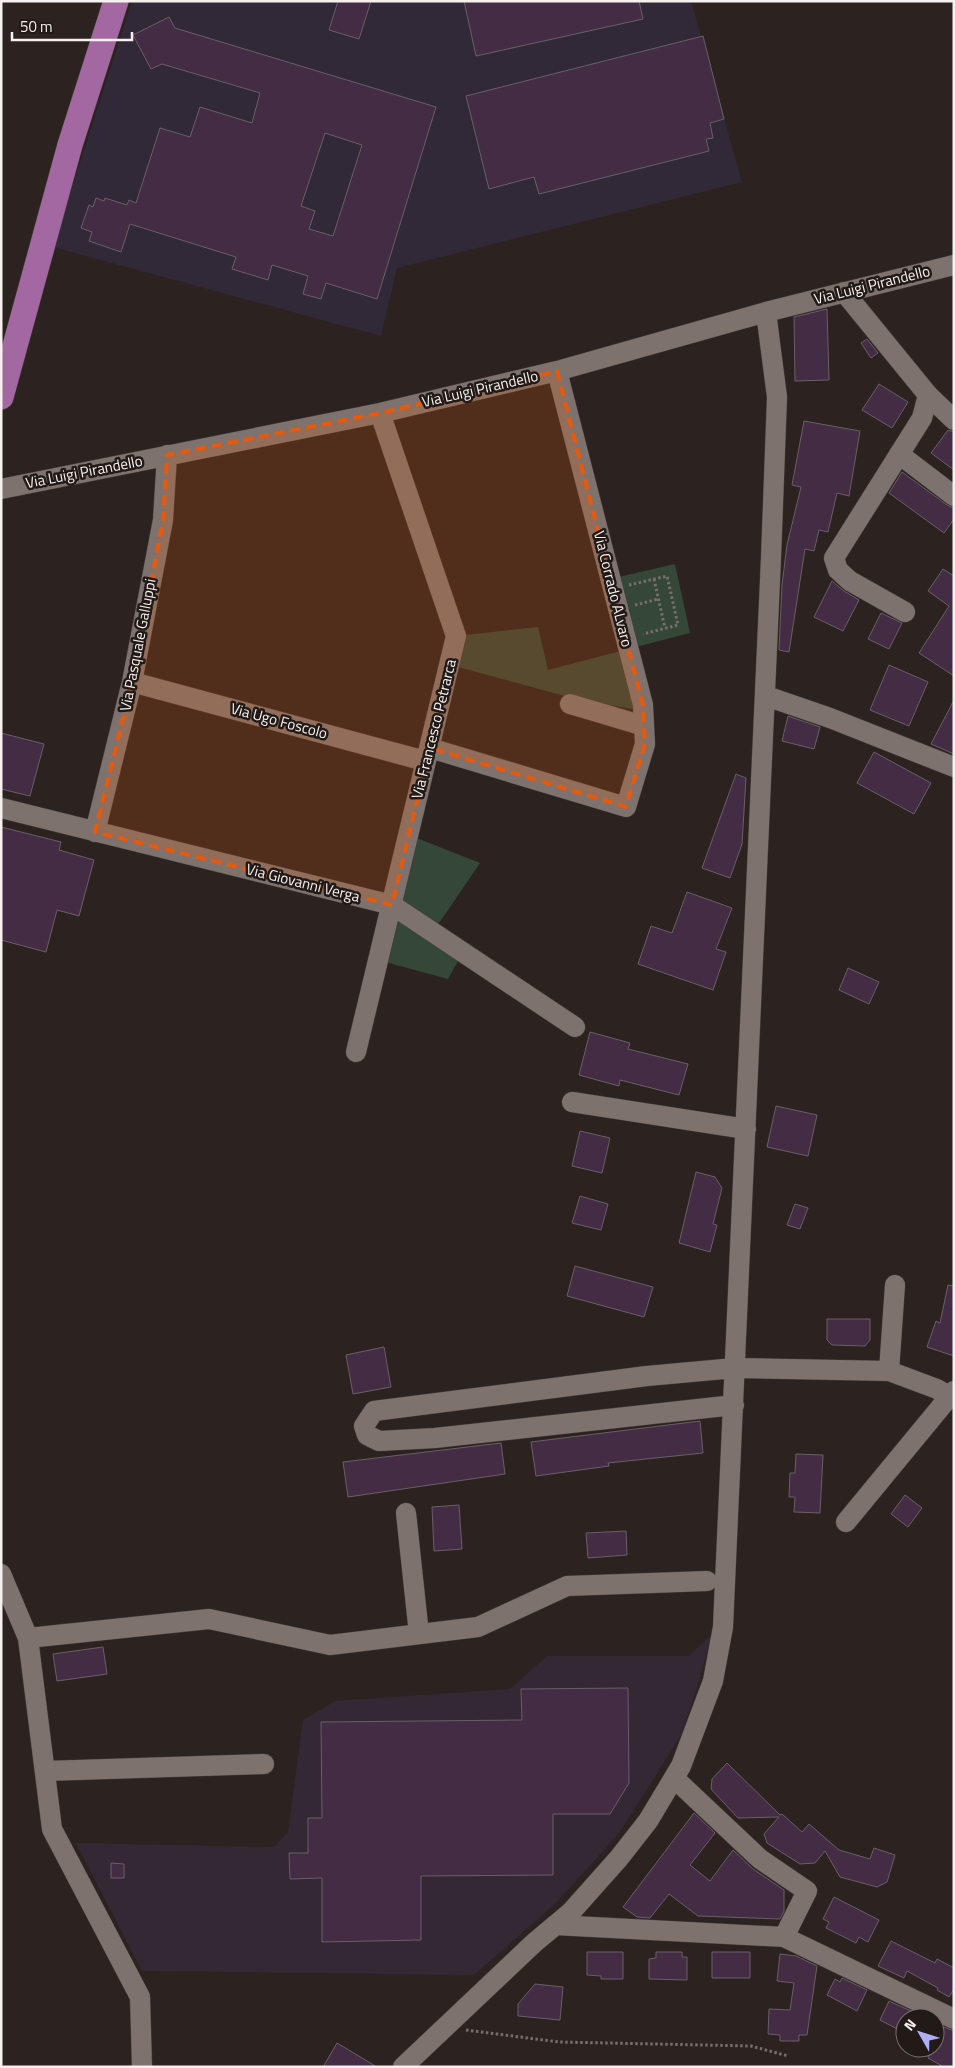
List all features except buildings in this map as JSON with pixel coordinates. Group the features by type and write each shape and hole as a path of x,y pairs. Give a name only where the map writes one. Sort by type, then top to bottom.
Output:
{"main road":[{"path":"1,397 70,145 116,1"}],"street":[{"name":"Via Luigi Pirandello","path":"1,489 380,413 556,371 766,312 954,265"},
{"path":"844,292 928,396 954,420"},
{"path":"402,2067 443,2027 571,1912 619,1858 648,1821 681,1766 713,1681 723,1627 766,696 777,397 766,312"},
{"name":"Via Corrado ALvaro","path":"556,371 643,706 645,744 626,807"},
{"path":"905,612 850,581 838,570 834,558 922,418 928,396"},
{"name":"Via Francesco Petrarca","path":"356,1052 456,636 380,413"},
{"path":"899,454 954,496"},
{"name":"Via Pasquale Galluppi","path":"95,832 132,682 163,520 167,456"},
{"name":"Via Ugo Foscolo","path":"132,682 428,754 626,807"},
{"path":"766,696 830,718 954,767"},
{"path":"570,704 644,726"},
{"name":"Via Giovanni Verga","path":"1,808 392,905 575,1027"},
{"path":"572,1102 746,1129"},
{"path":"889,1371 896,1285"},
{"path":"734,1405 436,1438 378,1441 367,1435 364,1426 374,1411 647,1376 735,1368 889,1371 952,1395 846,1522"},
{"path":"406,1514 419,1634"},
{"path":"1,1574 28,1638 52,1829 140,1997 142,2067"},
{"path":"28,1638 209,1620 330,1645 478,1627 567,1586 707,1581"},
{"path":"45,1771 264,1764"},
{"path":"674,1778 760,1859 807,1891 784,1937"},
{"path":"555,1925 784,1937 954,2019"}],"path":[{"path":"613,589 667,576 678,625 625,638"},
{"path":"654,579 665,628"},
{"path":"618,609 658,599"},
{"path":"443,2027 559,2042 751,2046 788,2056"}],"highlighted area":[{"path":"557,371 643,705 645,744 626,807 430,748 392,905 95,832 132,682 163,520 167,455 380,413"}],"shaded area":[{"path":"132,1 691,1 742,182 397,268 381,336 53,247"},
{"path":"712,1634 681,1735 620,1832 555,1904 474,1975 142,1971 76,1843 274,1847 288,1832 303,1720 335,1701 510,1689 547,1656 689,1656"}],"green space":[{"path":"675,564 690,633 628,649 610,579"},
{"path":"538,627 548,670 628,649 637,710 572,698 451,665 456,636"},
{"path":"409,835 480,863 433,932 463,952 448,979 378,960"}]}
